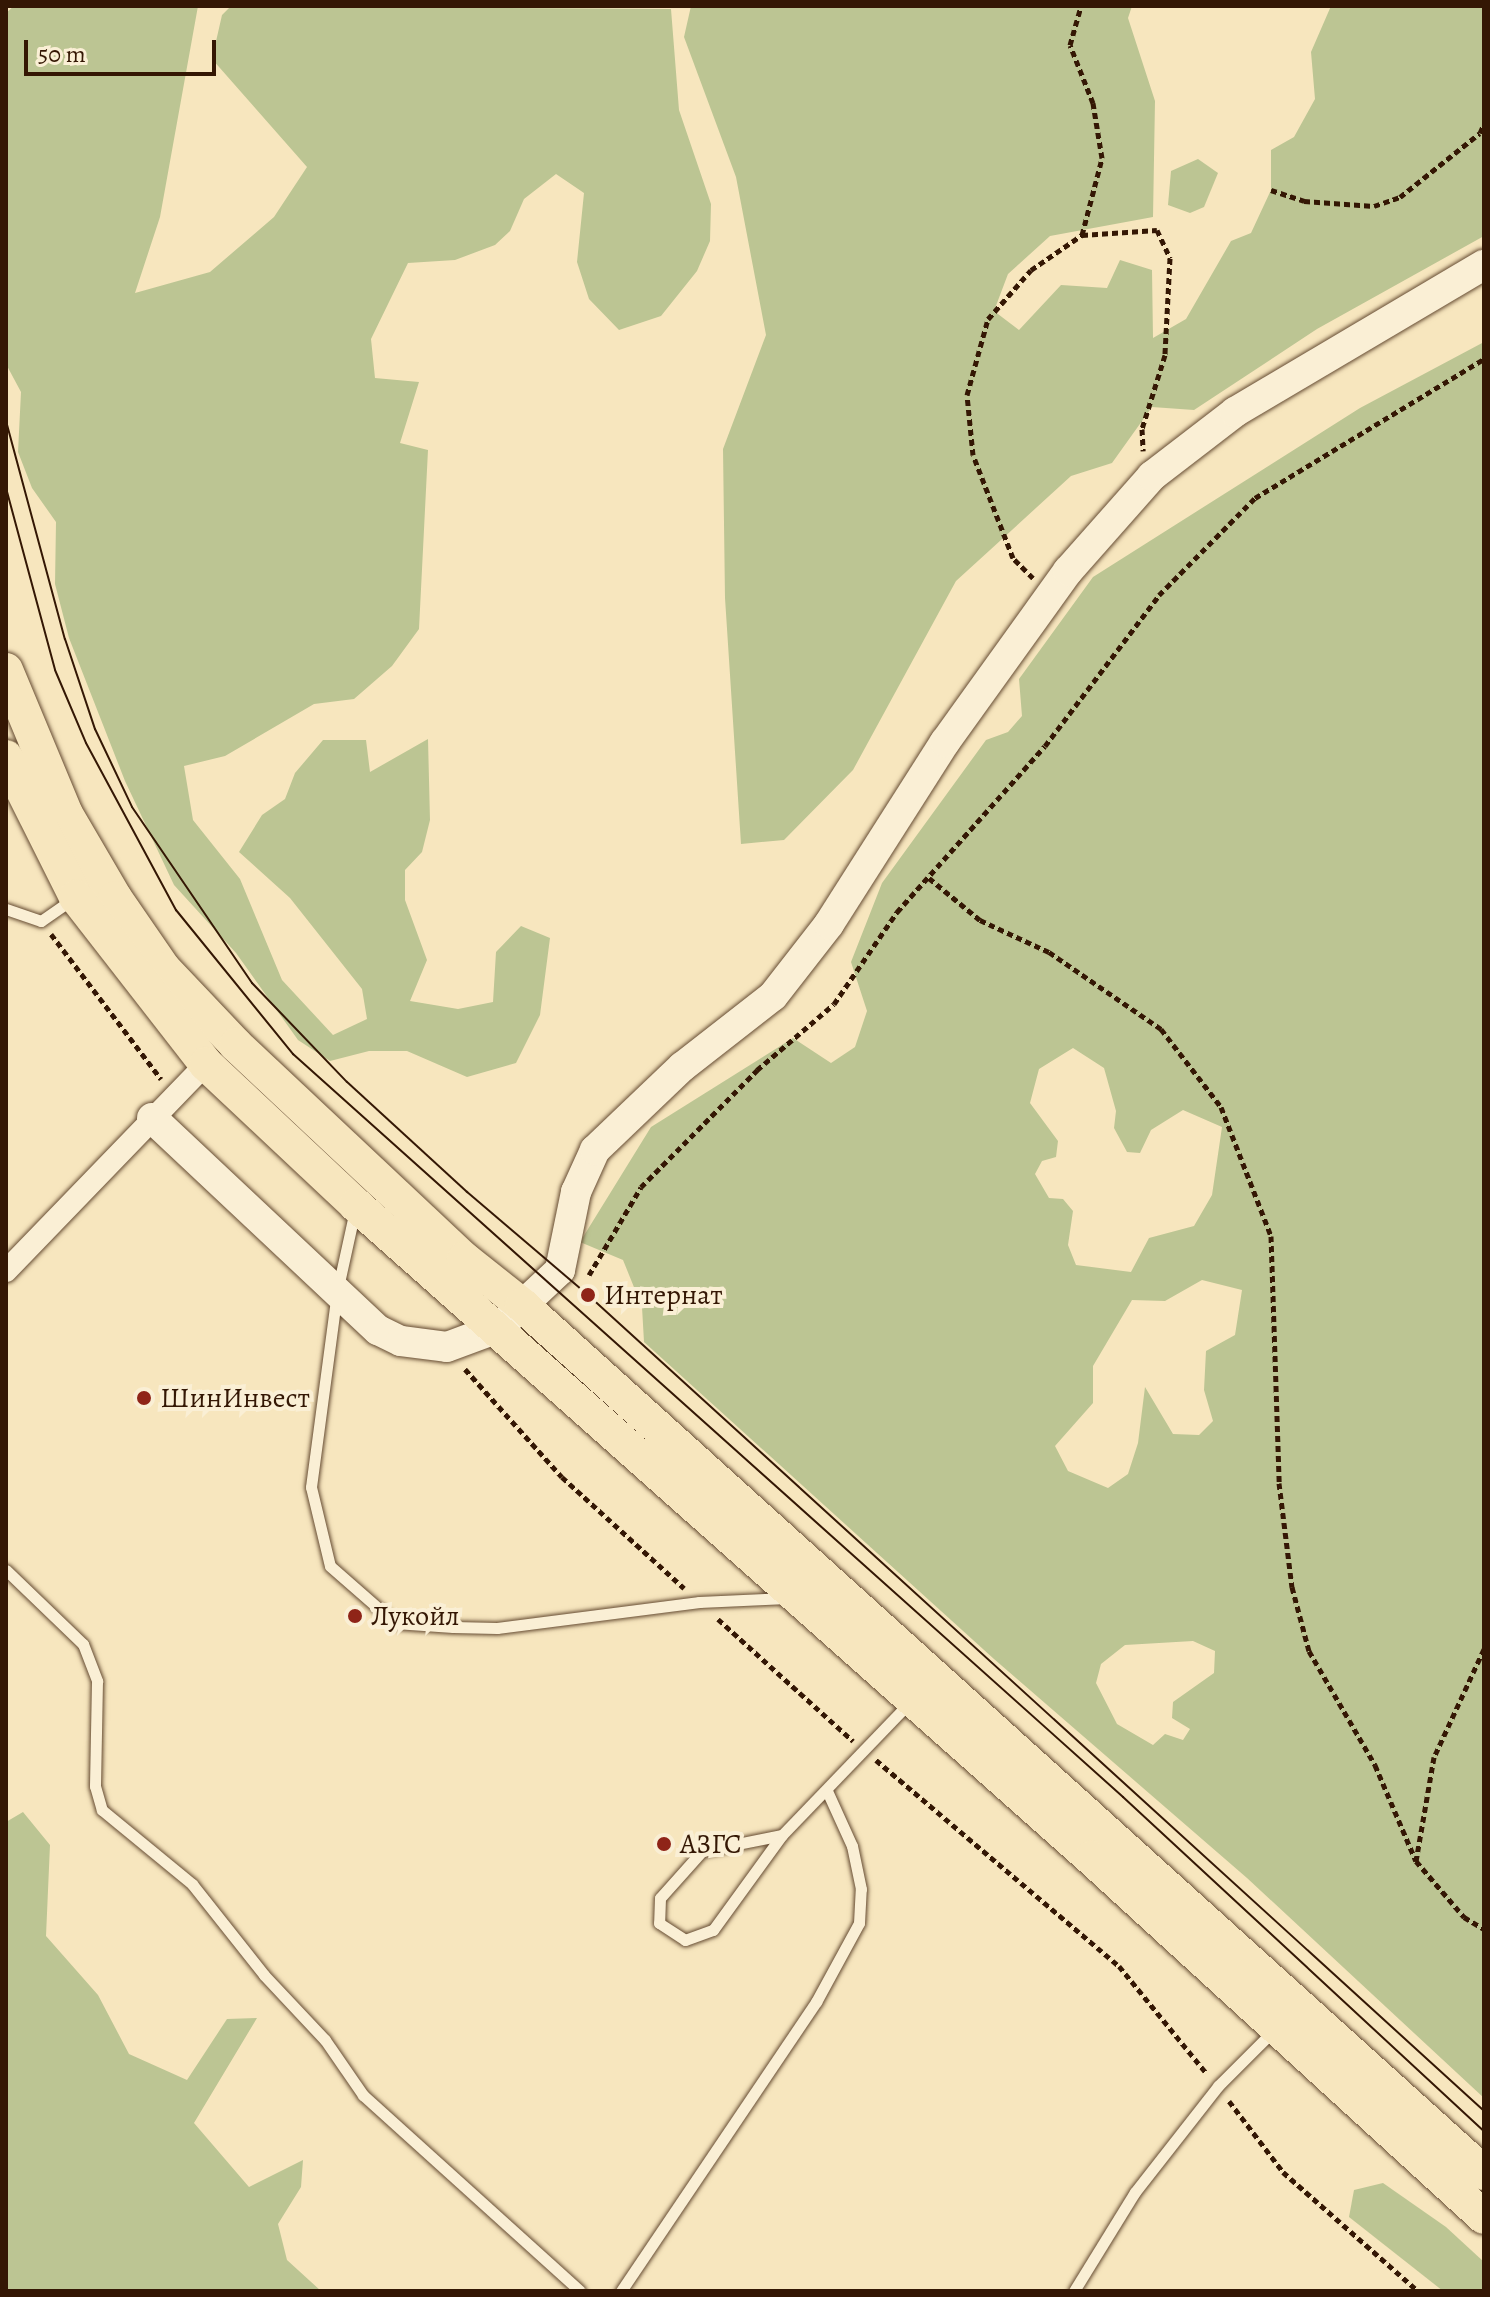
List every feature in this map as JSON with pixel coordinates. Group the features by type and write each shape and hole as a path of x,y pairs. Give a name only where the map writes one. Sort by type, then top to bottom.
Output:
{"main road":[{"path":"6,670 66,814 115,898 164,969 796,1598 1484,2217"},
{"path":"6,757 76,897 206,1064 356,1205 510,1316 1484,2173"}],"street":[{"path":"152,1118 378,1330 401,1341 447,1347 467,1342 510,1316 566,1258 576,1192 595,1150 682,1067 773,996 829,924 945,742 1050,595 1152,476 1235,412 1484,265"},
{"path":"6,1271 206,1064"}],"lane":[{"path":"6,909 41,921 76,897"},
{"path":"356,1205 337,1292 311,1487 330,1566 395,1623 497,1628 699,1602 796,1598"},
{"path":"6,1570 83,1644 97,1681 95,1786 102,1810 192,1884 264,1975 325,2040 363,2095 580,2291"},
{"path":"782,1835 702,1851 660,1898 659,1923 685,1940 713,1930 782,1835 912,1701"},
{"path":"621,2291 816,2002 859,1923 861,1889 852,1846 827,1791"},
{"path":"1074,2291 1135,2192 1218,2086 1275,2028"}],"path":[{"path":"1081,6 1070,45 1093,103 1102,158 1082,235"},
{"path":"1271,190 1304,201 1374,206 1400,197 1480,133 1484,124"},
{"path":"1050,595 1013,558 973,455 967,395 988,319 1031,270 1082,235 1157,230 1170,258 1165,355 1142,429 1143,455 1152,476"},
{"path":"584,1285 641,1187 757,1070 834,1004 897,912 1045,746 1159,595 1255,498 1484,359"},
{"path":"929,878 980,920 1049,952 1161,1029 1221,1107 1271,1236 1279,1483 1292,1587 1309,1651 1375,1765 1416,1861 1464,1917 1484,1929"},
{"path":"1416,1861 1434,1757 1484,1649"}],"green space":[{"path":"14,6 198,6 160,217 135,293 210,272 274,217 307,167 212,59 222,15 231,6 671,9 679,110 711,204 710,241 697,271 661,316 619,330 589,299 577,262 584,193 556,174 524,199 510,231 495,245 455,260 408,263 371,339 375,378 419,382 400,443 428,450 419,629 392,666 354,699 314,704 225,756 184,766 193,820 240,879 282,980 333,1035 367,1019 362,989 290,898 239,852 262,815 285,799 295,773 323,740 366,740 370,772 428,739 430,820 422,852 405,870 405,900 427,960 410,1001 458,1009 493,1002 496,952 521,926 550,938 540,1015 516,1063 467,1077 407,1051 369,1051 330,1061 298,1040 236,953 174,885 125,781 69,638 55,584 56,522 32,488 18,452 21,392 6,364 6,13"},
{"path":"691,6 1132,6 1128,18 1155,101 1153,217 1050,236 1008,274 994,311 1019,330 1061,285 1107,288 1120,260 1152,270 1153,338 1186,319 1231,241 1251,233 1271,190 1271,150 1294,137 1315,99 1311,52 1331,6 1484,6 1484,236 1317,329 1194,410 1152,407 1112,463 1071,476 956,581 853,770 784,840 741,844 725,598 723,449 766,335 736,177 684,37"},
{"path":"1198,159 1218,173 1204,207 1190,213 1168,205 1171,171"},
{"path":"1484,342 1484,2098 1247,1878 994,1659 644,1342 642,1307 623,1260 580,1242 651,1127 793,1038 831,1063 855,1047 867,1011 851,962 882,883 986,740 1008,732 1022,716 1019,679 1093,577 1360,408","holes":["1073,1048 1104,1068 1116,1111 1114,1128 1127,1152 1140,1153 1151,1130 1183,1110 1222,1127 1212,1195 1194,1226 1149,1238 1131,1272 1076,1265 1068,1245 1073,1211 1063,1199 1049,1198 1035,1174 1042,1161 1056,1157 1058,1141 1030,1103 1039,1069","1202,1280 1242,1290 1235,1335 1206,1351 1204,1390 1213,1421 1199,1435 1173,1434 1145,1387 1138,1443 1128,1474 1108,1488 1068,1471 1055,1446 1093,1403 1093,1366 1132,1300 1165,1301","1193,1641 1215,1651 1214,1673 1173,1702 1172,1718 1190,1729 1183,1740 1165,1734 1153,1745 1117,1724 1096,1683 1101,1664 1125,1645"]},
{"path":"23,1812 50,1845 46,1936 98,1995 129,2054 187,2080 227,2019 257,2018 194,2123 249,2187 303,2160 301,2187 278,2224 287,2260 321,2291 6,2291 6,1822"},
{"path":"1383,2183 1446,2227 1484,2262 1484,2291 1443,2291 1349,2217 1354,2190"}],"tram line":[{"path":"6,421 65,639 95,729 132,807 252,983 347,1082 467,1192 588,1295 1484,2111"},
{"path":"6,488 55,670 86,743 176,910 293,1054 1123,1797 1484,2131"}],"place":[{"name":"Интернат","path":"588,1295"},
{"name":"ШинИнвест","path":"144,1398"},
{"name":"Лукойл","path":"355,1616"},
{"name":"АЗГС","path":"664,1844"}]}
